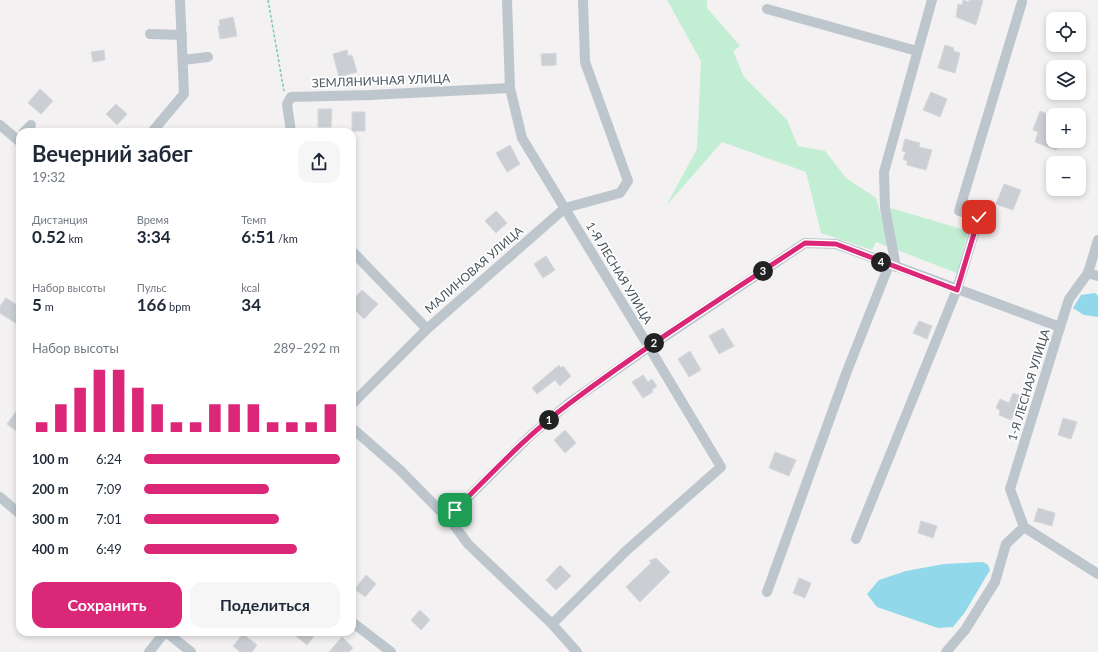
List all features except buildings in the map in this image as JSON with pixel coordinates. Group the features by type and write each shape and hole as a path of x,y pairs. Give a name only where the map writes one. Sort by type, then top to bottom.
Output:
{"street":[{"path":"155,128 184,94 180,0"},
{"name":"1-Я ЛЕСНАЯ УЛИЦА","path":"507,0 510,88 522,138 648,347 805,243 836,244 1060,327 1010,489 1024,527"},
{"path":"565,208 620,194 628,181 585,62 583,0"},
{"path":"767,592 847,372 893,266 885,208 884,172 932,0"},
{"path":"856,539 957,290 979,217 959,211 1022,2"},
{"path":"767,9 917,51"},
{"path":"150,34 182,35"},
{"path":"183,60 208,57"},
{"name":"ЗЕМЛЯНИЧНАЯ УЛИЦА","path":"286,104 291,97 370,96 510,88"},
{"path":"286,104 290,128"},
{"path":"0,125 16,132"},
{"name":"МАЛИНОВАЯ УЛИЦА","path":"356,255 427,329 565,208"},
{"path":"1060,327 1069,299 1093,275 1098,240"},
{"path":"356,400 427,329"},
{"path":"454,525 455,510 531,435 569,403 648,347 721,467 627,550 552,624"},
{"path":"356,432 400,470 454,525 468,544 552,624 578,652"},
{"path":"0,497 16,511"},
{"path":"946,652 965,630 995,582 1006,544 1024,527 1098,574"},
{"path":"356,625 391,652"},
{"path":"149,652 162,636"},
{"path":"170,636 191,652"}],"path":[{"path":"268,0 286,104"}],"green space":[{"path":"667,0 707,0 707,8 740,46 733,51 744,77 787,120 798,146 825,151 846,178 876,198 885,229 891,208 968,231 957,273 876,242 872,250 821,233 806,172 722,142 666,206 697,149 701,61"}],"water":[{"path":"1095,293 1098,296 1098,317 1084,315 1073,308 1081,295"},
{"path":"983,562 988,565 990,570 965,612 953,627 938,628 877,607 867,594 879,580 906,571 944,564"}],"route":[{"path":"455,510 531,435 569,403 648,347 805,243 836,244 957,290 979,217"}]}
